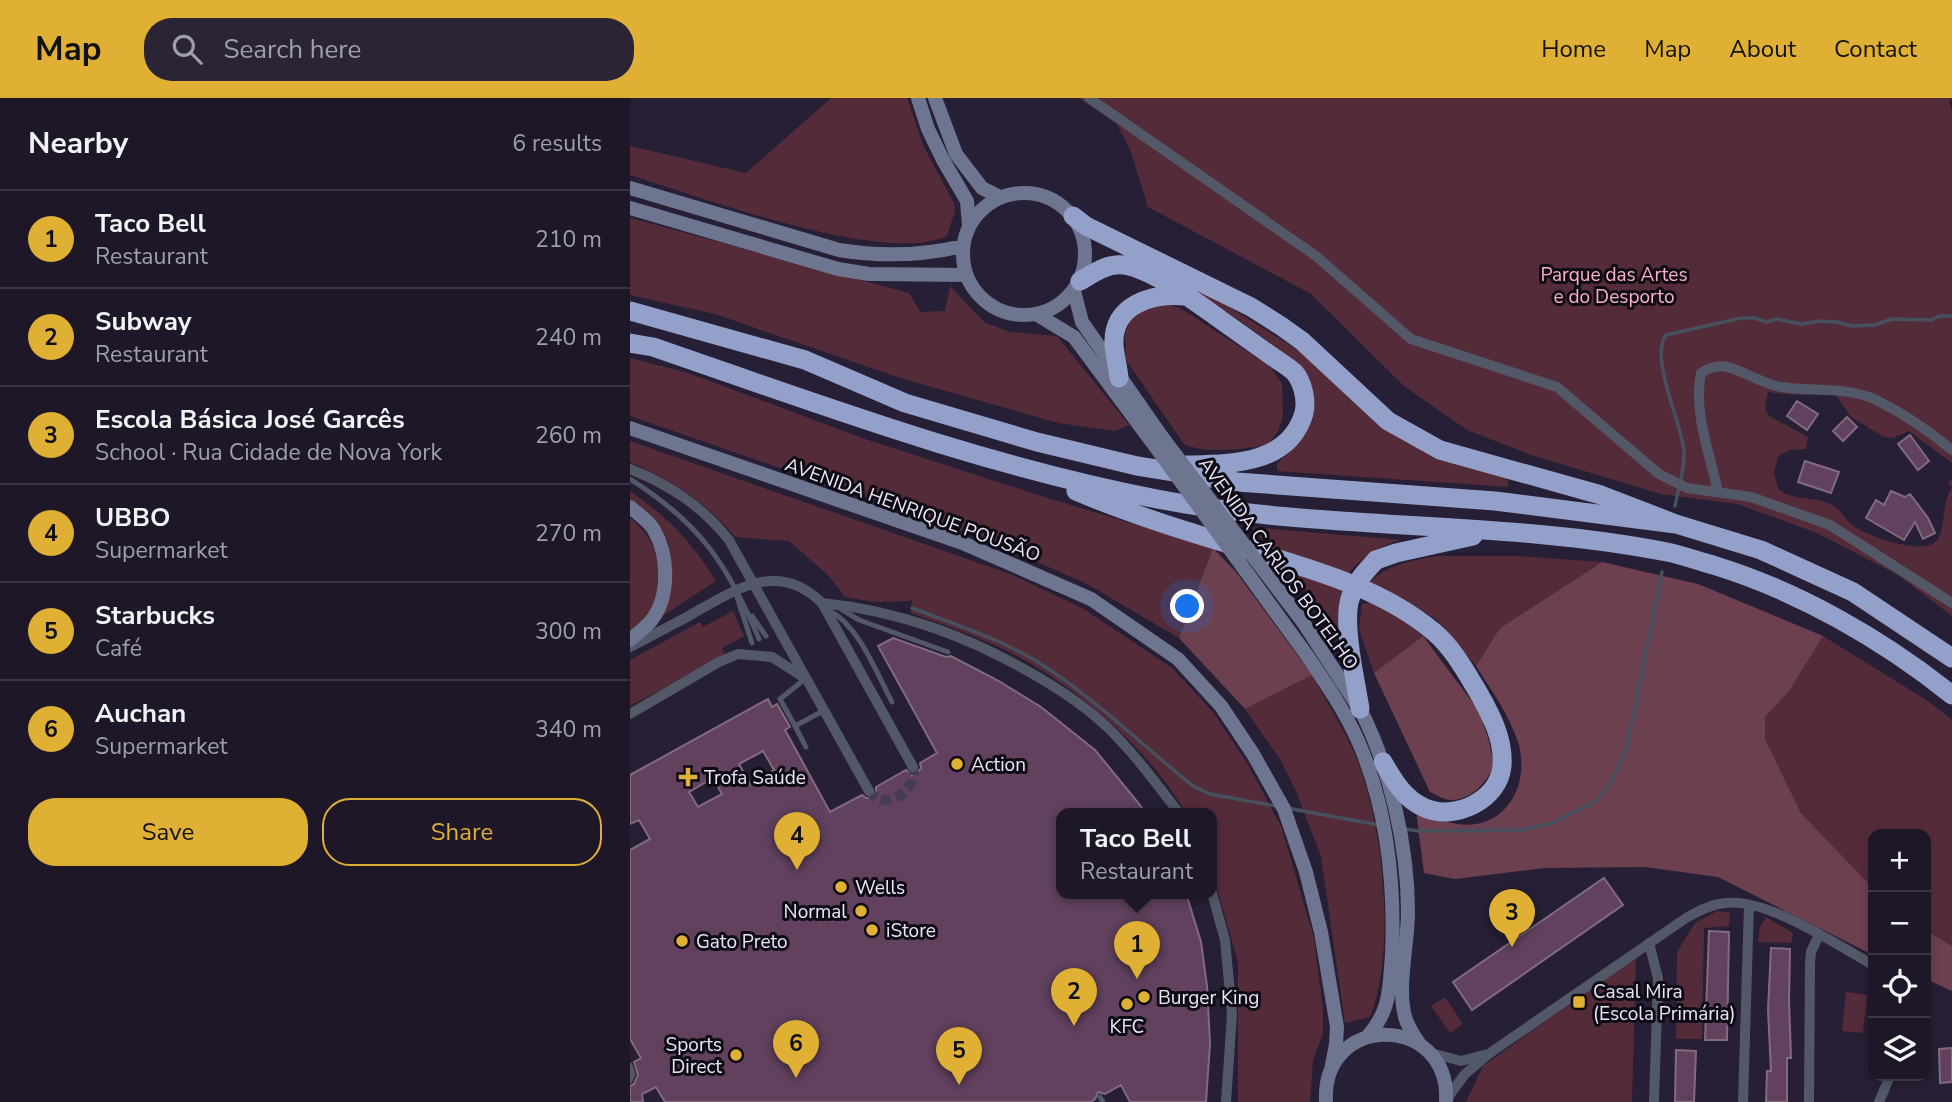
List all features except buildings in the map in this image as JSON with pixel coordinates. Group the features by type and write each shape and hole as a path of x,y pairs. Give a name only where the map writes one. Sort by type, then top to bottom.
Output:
{"highway":[{"path":"1073,216 1086,226 1141,251 1271,319 1302,341 1388,421 1440,450 1601,495 1676,524 1761,550 1853,592 1952,657"},
{"path":"1077,286 1107,266 1123,265 1139,269 1189,297 1295,373 1304,393 1306,405 1301,422 1294,435 1276,451 1228,464 1137,466"},
{"path":"1119,378 1114,342 1126,310 1146,299 1170,295 1189,297"},
{"path":"630,311 805,360 905,403 1037,442 1137,466 1237,482 1495,501 1676,524"},
{"path":"630,343 653,347 894,430 1030,472 1158,499 1314,520 1564,536 1670,552 1751,577 1838,618 1952,695"},
{"path":"1030,472 1131,514 1295,564 1358,588 1397,606 1436,634 1461,664 1491,715 1503,754 1501,774 1491,794 1470,807 1447,812 1426,808 1405,796 1383,762"},
{"path":"1360,709 1350,645 1348,611 1350,597 1361,576 1376,561 1396,553 1498,530"}],"main road":[{"path":"918,98 928,129 967,201 969,226"},
{"path":"935,98 956,154 982,188 1000,197"},
{"path":"630,188 839,250 902,255 939,252 963,246"},
{"path":"1034,193 1060,204 1073,216 1080,229 1086,251 1077,286 1063,301 1036,314 1023,316 1005,313 989,305 978,295 966,275 963,246 969,226 982,209 1000,197 1034,193"},
{"path":"630,208 838,269 869,274 966,275"},
{"name":"AVENIDA CARLOS BOTELHO","path":"1077,286 1083,322 1156,438 1325,682 1358,741 1373,785 1388,855 1402,1003 1407,1022 1419,1043"},
{"name":"AVENIDA CARLOS BOTELHO","path":"1036,314 1074,337 1303,622 1360,709 1383,762 1396,816 1405,868 1408,911 1388,1002 1383,1016 1368,1036"},
{"name":"AVENIDA HENRIQUE POUSÃO","path":"630,428 965,544 1091,599 1178,659 1221,706 1253,754 1284,809 1321,932 1337,1027 1326,1102"},
{"path":"630,507 654,529 661,546 665,573 661,601 651,620 630,640"},
{"path":"1331,1069 1341,1053 1368,1036 1402,1036 1419,1043 1440,1066 1445,1081 1446,1101"}],"street":[{"path":"1089,98 1316,256 1411,339 1557,387 1659,474 1687,488 1751,497 1830,525 1952,603"},
{"path":"1718,492 1700,414 1698,388 1701,373 1710,367 1728,367 1776,386 1800,390 1848,391 1875,399 1934,435 1952,450"},
{"path":"630,469 660,481 695,504 713,520 738,555 869,791"},
{"path":"630,647 745,586 771,580 799,585 829,606 913,766"},
{"path":"829,606 881,611 965,638 1065,693 1106,726 1146,770 1175,808"},
{"path":"630,714 737,654 772,657 805,679"},
{"path":"1214,899 1225,940 1232,1014 1226,1102"},
{"path":"1446,1101 1465,1074 1490,1053 1686,918 1712,905 1735,902 1770,909 1868,962"},
{"path":"1744,1102 1749,905"},
{"path":"1810,1102 1810,963 1811,952 1819,935"},
{"path":"1649,943 1658,978 1654,1102"},
{"path":"1431,1054 1461,1061 1490,1053"},
{"path":"1879,1102 1889,1081"}],"lane":[{"path":"630,479 667,506 711,548 746,608 760,639"},
{"path":"733,584 752,643"},
{"path":"829,606 859,620 948,652"},
{"path":"829,606 853,633 892,702"},
{"path":"746,608 766,636"},
{"path":"805,679 784,694 780,701 806,747"},
{"path":"795,726 823,710"},
{"path":"630,1066 633,1074 630,1081"}],"green space":[{"path":"831,98 907,98 924,147 954,203 955,211 947,236 918,243 880,242 837,235 790,225 630,175 630,146 746,173"},
{"name":"Parque das Artes e do Desporto","path":"1079,98 1952,98 1949,102 1952,110 1952,463 1909,431 1893,438 1884,437 1851,417 1836,395 1768,392 1765,408 1769,416 1808,437 1806,449 1789,450 1778,457 1774,472 1778,489 1791,496 1834,506 1852,525 1869,534 1905,545 1927,546 1934,543 1941,533 1946,502 1952,488 1952,616 1898,575 1817,533 1737,504 1661,494 1531,455 1467,430 1404,386 1311,294 1148,207 1130,149 1117,124"},
{"path":"630,218 909,293 920,312 945,311 950,286 984,322 1010,332 1057,336 1129,425 1115,431 1058,423 900,378 715,314 630,295"},
{"path":"1172,272 1311,358 1345,388 1507,478 1509,487 1277,471 1277,464 1304,434 1314,412 1313,394 1303,375 1264,338 1180,283"},
{"path":"1160,302 1180,308 1268,365 1282,383 1283,416 1278,431 1268,445 1213,450 1184,444 1126,360 1125,333 1131,320 1140,309"},
{"path":"630,358 688,373 865,439 1213,548 1179,638 1087,584 990,541 630,416"},
{"path":"630,441 1010,574 1084,609 1172,668 1213,712 1247,763 1281,826 1314,938 1323,1009 1323,1033 1313,1060 1310,1102 1238,1102 1238,962 1217,888 1217,808 1183,808 1170,788 1129,740 1080,697 1027,662 990,643 911,613 912,598 910,601 875,602 845,597 829,576 789,541 735,537 700,502 630,462"},
{"path":"630,491 678,531 716,581 661,617 670,581 670,551 658,524 630,499"},
{"path":"630,518 654,549 660,574 659,586 649,612 630,633"},
{"path":"1251,527 1401,540 1372,553 1347,574 1273,552"},
{"path":"1436,556 1518,556 1602,562 1500,628 1476,666 1436,619 1369,583 1392,567"},
{"path":"1289,571 1345,588 1340,635"},
{"path":"1370,602 1401,619 1423,636 1374,673 1359,629 1362,604"},
{"path":"733,611 744,636 722,648 725,656 630,706 630,660 700,622 703,627"},
{"path":"1823,636 1928,701 1952,720 1952,946 1931,933 1931,829 1868,829 1868,883 1801,813 1765,739 1765,717 1790,690"},
{"path":"1312,675 1340,724 1365,782 1379,849 1383,886 1385,923 1378,990 1370,1017 1345,1023 1321,856 1281,761 1245,709"},
{"path":"1717,911 1730,913 1729,926 1704,928 1702,1039 1676,1039 1677,952 1695,923"},
{"path":"1766,917 1793,933 1791,943 1758,942 1760,927"},
{"path":"1636,957 1632,1102 1466,1102 1483,1066"},
{"path":"1846,992 1867,995 1863,1033 1842,1031"},
{"path":"1445,997 1463,1024 1450,1033 1431,1006"}],"shaded area":[{"path":"1213,548 1236,572 1312,675 1245,709 1179,638"},
{"path":"1602,562 1698,584 1823,636 1790,690 1765,717 1765,739 1801,813 1868,883 1868,952 1718,877 1645,867 1545,868 1455,879 1424,873 1416,811 1452,823 1474,824 1489,820 1501,812 1511,801 1517,788 1521,774 1518,742 1505,712 1476,666 1500,628"},
{"path":"1423,636 1479,711 1489,741 1494,767 1477,790 1459,799 1446,799 1430,792 1374,673"},
{"path":"1931,933 1952,946 1952,991 1931,981"}],"waterway":[{"path":"1675,506 1684,452 1661,359 1666,335 1741,318 1755,318 1766,322 1777,319 1801,324 1837,322 1852,326 1875,325 1892,319 1931,320 1939,316 1952,316"},
{"path":"1404,829 1522,830 1552,823 1596,801 1611,783 1627,747 1662,572"},
{"path":"912,608 991,638 1036,661 1096,705 1193,786 1210,794 1276,806"},
{"path":"1287,808 1379,825"}],"tunnel":[{"path":"869,791 883,800 899,796 910,784 913,767"}],"place":[{"name":"Action","path":"957,764"},
{"name":"Trofa Saúde","path":"688,777"},
{"name":"UBBO","path":"797,870"},
{"name":"Wells","path":"841,887"},
{"name":"Normal","path":"861,911"},
{"name":"iStore","path":"872,930"},
{"name":"Gato Preto","path":"682,941"},
{"name":"Escola Básica José Garcês","path":"1512,947"},
{"name":"Taco Bell","path":"1137,979"},
{"name":"Burger King","path":"1144,997"},
{"name":"Casal Mira (Escola Primária)","path":"1579,1002"},
{"name":"KFC","path":"1127,1004"},
{"name":"Subway","path":"1074,1026"},
{"name":"Sports Direct","path":"736,1055"},
{"name":"Auchan","path":"796,1078"},
{"name":"Starbucks","path":"959,1085"}]}
